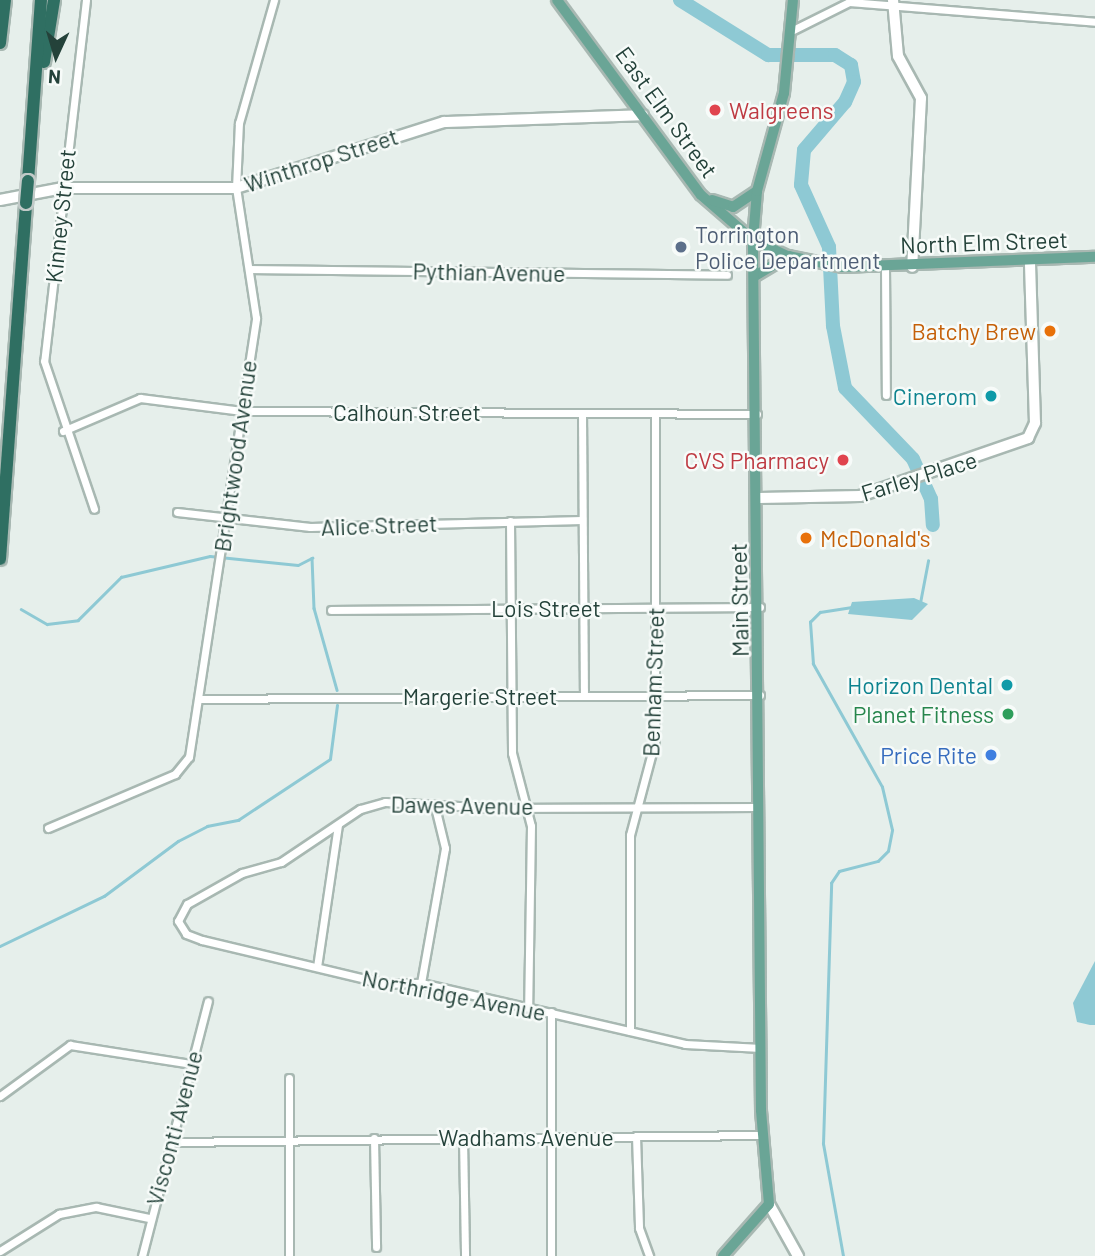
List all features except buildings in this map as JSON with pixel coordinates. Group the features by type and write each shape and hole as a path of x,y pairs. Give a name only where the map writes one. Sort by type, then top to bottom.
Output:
{"highway":[{"path":"0,43 5,0"},
{"path":"0,559 41,0"},
{"path":"33,128 54,0"}],"main road":[{"name":"East Elm Street","path":"557,0 701,195 753,240"},
{"name":"Main Street","path":"769,1204 763,1135 761,1048 763,807 753,240 757,191 788,66 793,30 793,0"},
{"path":"893,3 898,56 921,98 912,267"},
{"name":"Winthrop Street","path":"0,200 63,188 236,188 444,122 643,115"},
{"path":"701,195 733,207 757,191"},
{"name":"North Elm Street","path":"753,240 788,256 842,267 912,267 1095,257"},
{"path":"755,276 788,256"},
{"name":"Farley Place","path":"759,498 860,496 912,482 1031,435 1030,262"},
{"path":"723,1256 769,1204 798,1256"}],"street":[{"name":"Kinney Street","path":"86,0 44,361 63,431 94,509"},
{"name":"Brightwood Avenue","path":"48,828 175,774 189,757 256,318 251,269 236,188 239,124 274,0"},
{"path":"793,30 849,2 893,3 1095,22"},
{"path":"885,267 886,395"},
{"name":"Pythian Avenue","path":"251,269 727,275"},
{"name":"Calhoun Street","path":"63,431 140,398 242,411 757,414"},
{"path":"582,413 584,696"},
{"name":"Benham Street","path":"630,1031 635,807 652,762 656,696 656,414"},
{"name":"Alice Street","path":"177,512 310,527 582,520"},
{"path":"510,521 512,753 527,807 528,1007"},
{"name":"Lois Street","path":"331,610 760,607"},
{"name":"Margerie Street","path":"199,699 761,695"},
{"name":"Dawes Avenue","path":"187,904 243,873 281,862 338,825 385,802 435,807 763,807"},
{"path":"421,984 445,848 435,807"},
{"path":"317,967 338,825"},
{"name":"Northridge Avenue","path":"187,904 178,920 186,934 317,967 386,984 421,984 685,1044 761,1048"},
{"name":"Visconti Avenue","path":"142,1256 149,1218 172,1142 208,1001"},
{"path":"551,1012 551,1256"},
{"path":"0,1096 70,1045 191,1064"},
{"path":"289,1078 289,1256"},
{"name":"Wadhams Avenue","path":"172,1142 763,1135"},
{"path":"636,1136 639,1228 649,1256"},
{"path":"374,1138 376,1247"},
{"path":"463,1138 465,1256"},
{"path":"0,1251 59,1214 96,1207 149,1218"}],"water":[{"path":"914,598 928,604 912,620 848,614 852,602"},
{"path":"1095,961 1095,1025 1090,1025 1077,1022 1073,1003"}],"waterway":[{"path":"680,0 768,55 835,55 851,65 854,82 845,102 804,150 801,185 829,247 833,326 845,388 913,459 931,499 933,525"},
{"path":"21,609 47,624 78,620 121,577 210,556 298,565 312,558 314,608 337,690"},
{"path":"920,603 928,561"},
{"path":"843,1256 823,1144 831,883 839,871 878,861 888,851 892,830 882,787 813,664 810,622 820,612 852,607"},
{"path":"0,946 104,896 178,841 207,826 238,820 330,759 337,705"}],"place":[{"name":"Walgreens","path":"715,110"},
{"name":"Torrington Police Department","path":"681,247"},
{"name":"Batchy Brew","path":"1050,331"},
{"name":"Cinerom","path":"991,396"},
{"name":"CVS Pharmacy","path":"843,460"},
{"name":"McDonald's","path":"806,538"},
{"name":"Horizon Dental","path":"1007,685"},
{"name":"Planet Fitness","path":"1008,714"},
{"name":"Price Rite","path":"991,755"}]}
